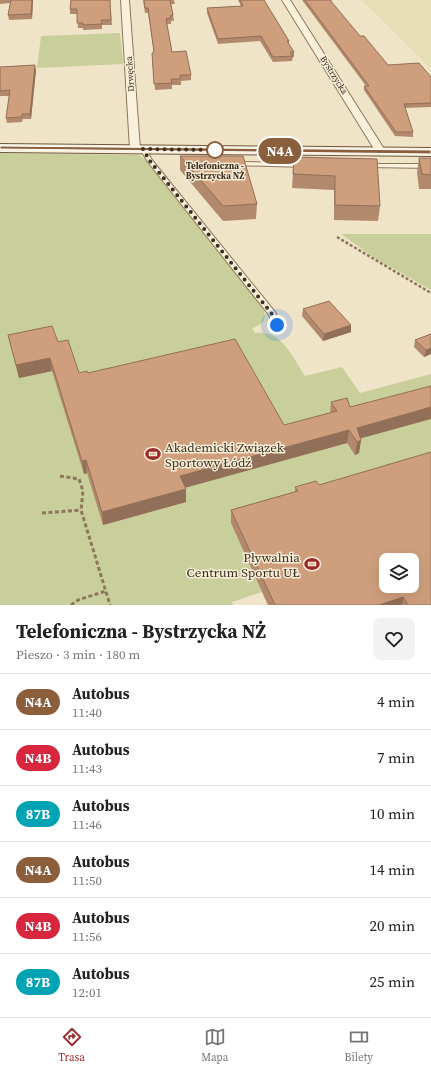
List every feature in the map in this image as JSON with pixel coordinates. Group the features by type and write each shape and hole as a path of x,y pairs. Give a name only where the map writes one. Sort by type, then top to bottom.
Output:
{"street":[{"name":"Drwęcka","path":"126,0 139,149"},
{"name":"Bystrzycka","path":"286,0 381,152"},
{"path":"0,148 317,153 431,152"}],"lane":[{"path":"139,149 272,314 277,325"},
{"path":"227,164 312,165"},
{"path":"365,166 431,166"}],"path":[{"path":"337,237 431,294"},
{"path":"60,476 79,479 83,491 81,510 110,605"},
{"path":"42,513 81,510"},
{"path":"71,605 78,600 106,592"}],"shaded area":[{"path":"361,0 431,0 431,69 380,18"}],"green space":[{"path":"120,33 123,64 37,68 41,36"},
{"path":"0,153 139,155 145,159 262,307 265,318 262,323 252,328 255,333 264,333 279,340 291,353 305,376 342,367 360,393 431,374 431,605 268,605 262,592 232,602 233,605 0,605"},
{"path":"341,234 431,234 431,290 373,257"}],"building":[{"path":"11,0 32,0 31,14 8,15"},
{"path":"71,0 110,0 111,20 101,20 102,24 83,25 83,23 77,23 77,9 70,9"},
{"path":"144,0 170,0 173,15 170,16 171,18 166,19 172,52 186,51 191,75 180,75 180,79 171,79 172,83 154,84 152,53 154,52 148,8 145,8"},
{"path":"240,0 264,0 289,41 287,41 294,52 290,52 293,56 273,57 261,36 218,39 207,8 243,6"},
{"path":"305,0 330,0 360,36 364,36 388,65 419,63 431,77 431,103 404,104 413,132 396,132 364,86 369,86"},
{"path":"35,65 30,114 22,114 22,117 6,118 10,90 0,91 0,67"},
{"path":"180,156 243,156 257,204 223,206"},
{"path":"294,157 377,159 380,206 335,205 335,176 293,174"},
{"path":"419,158 431,158 431,175 422,174"},
{"path":"329,301 351,325 324,334 303,309"},
{"path":"52,326 58,342 68,340 79,373 87,371 88,373 235,339 284,425 337,411 331,402 347,398 350,407 431,386 431,407 357,428 361,440 357,442 349,430 180,476 186,489 102,512 86,460 82,461 50,358 16,365 8,335"},
{"path":"431,334 431,348 426,350 415,340"},
{"path":"431,452 431,605 408,605 403,597 379,605 275,605 231,510 298,491 295,487 316,481 319,485"}],"bus line":[{"name":"N4A","path":"0,148 431,152"}],"place":[{"name":"Telefoniczna - Bystrzycka NŻ","path":"215,150"},
{"name":"Akademicki Związek Sportowy Łódź","path":"153,454"},
{"name":"Pływalnia Centrum Sportu UŁ","path":"312,564"}],"route":[{"path":"215,150 143,149 150,161 272,314 277,325"}]}
